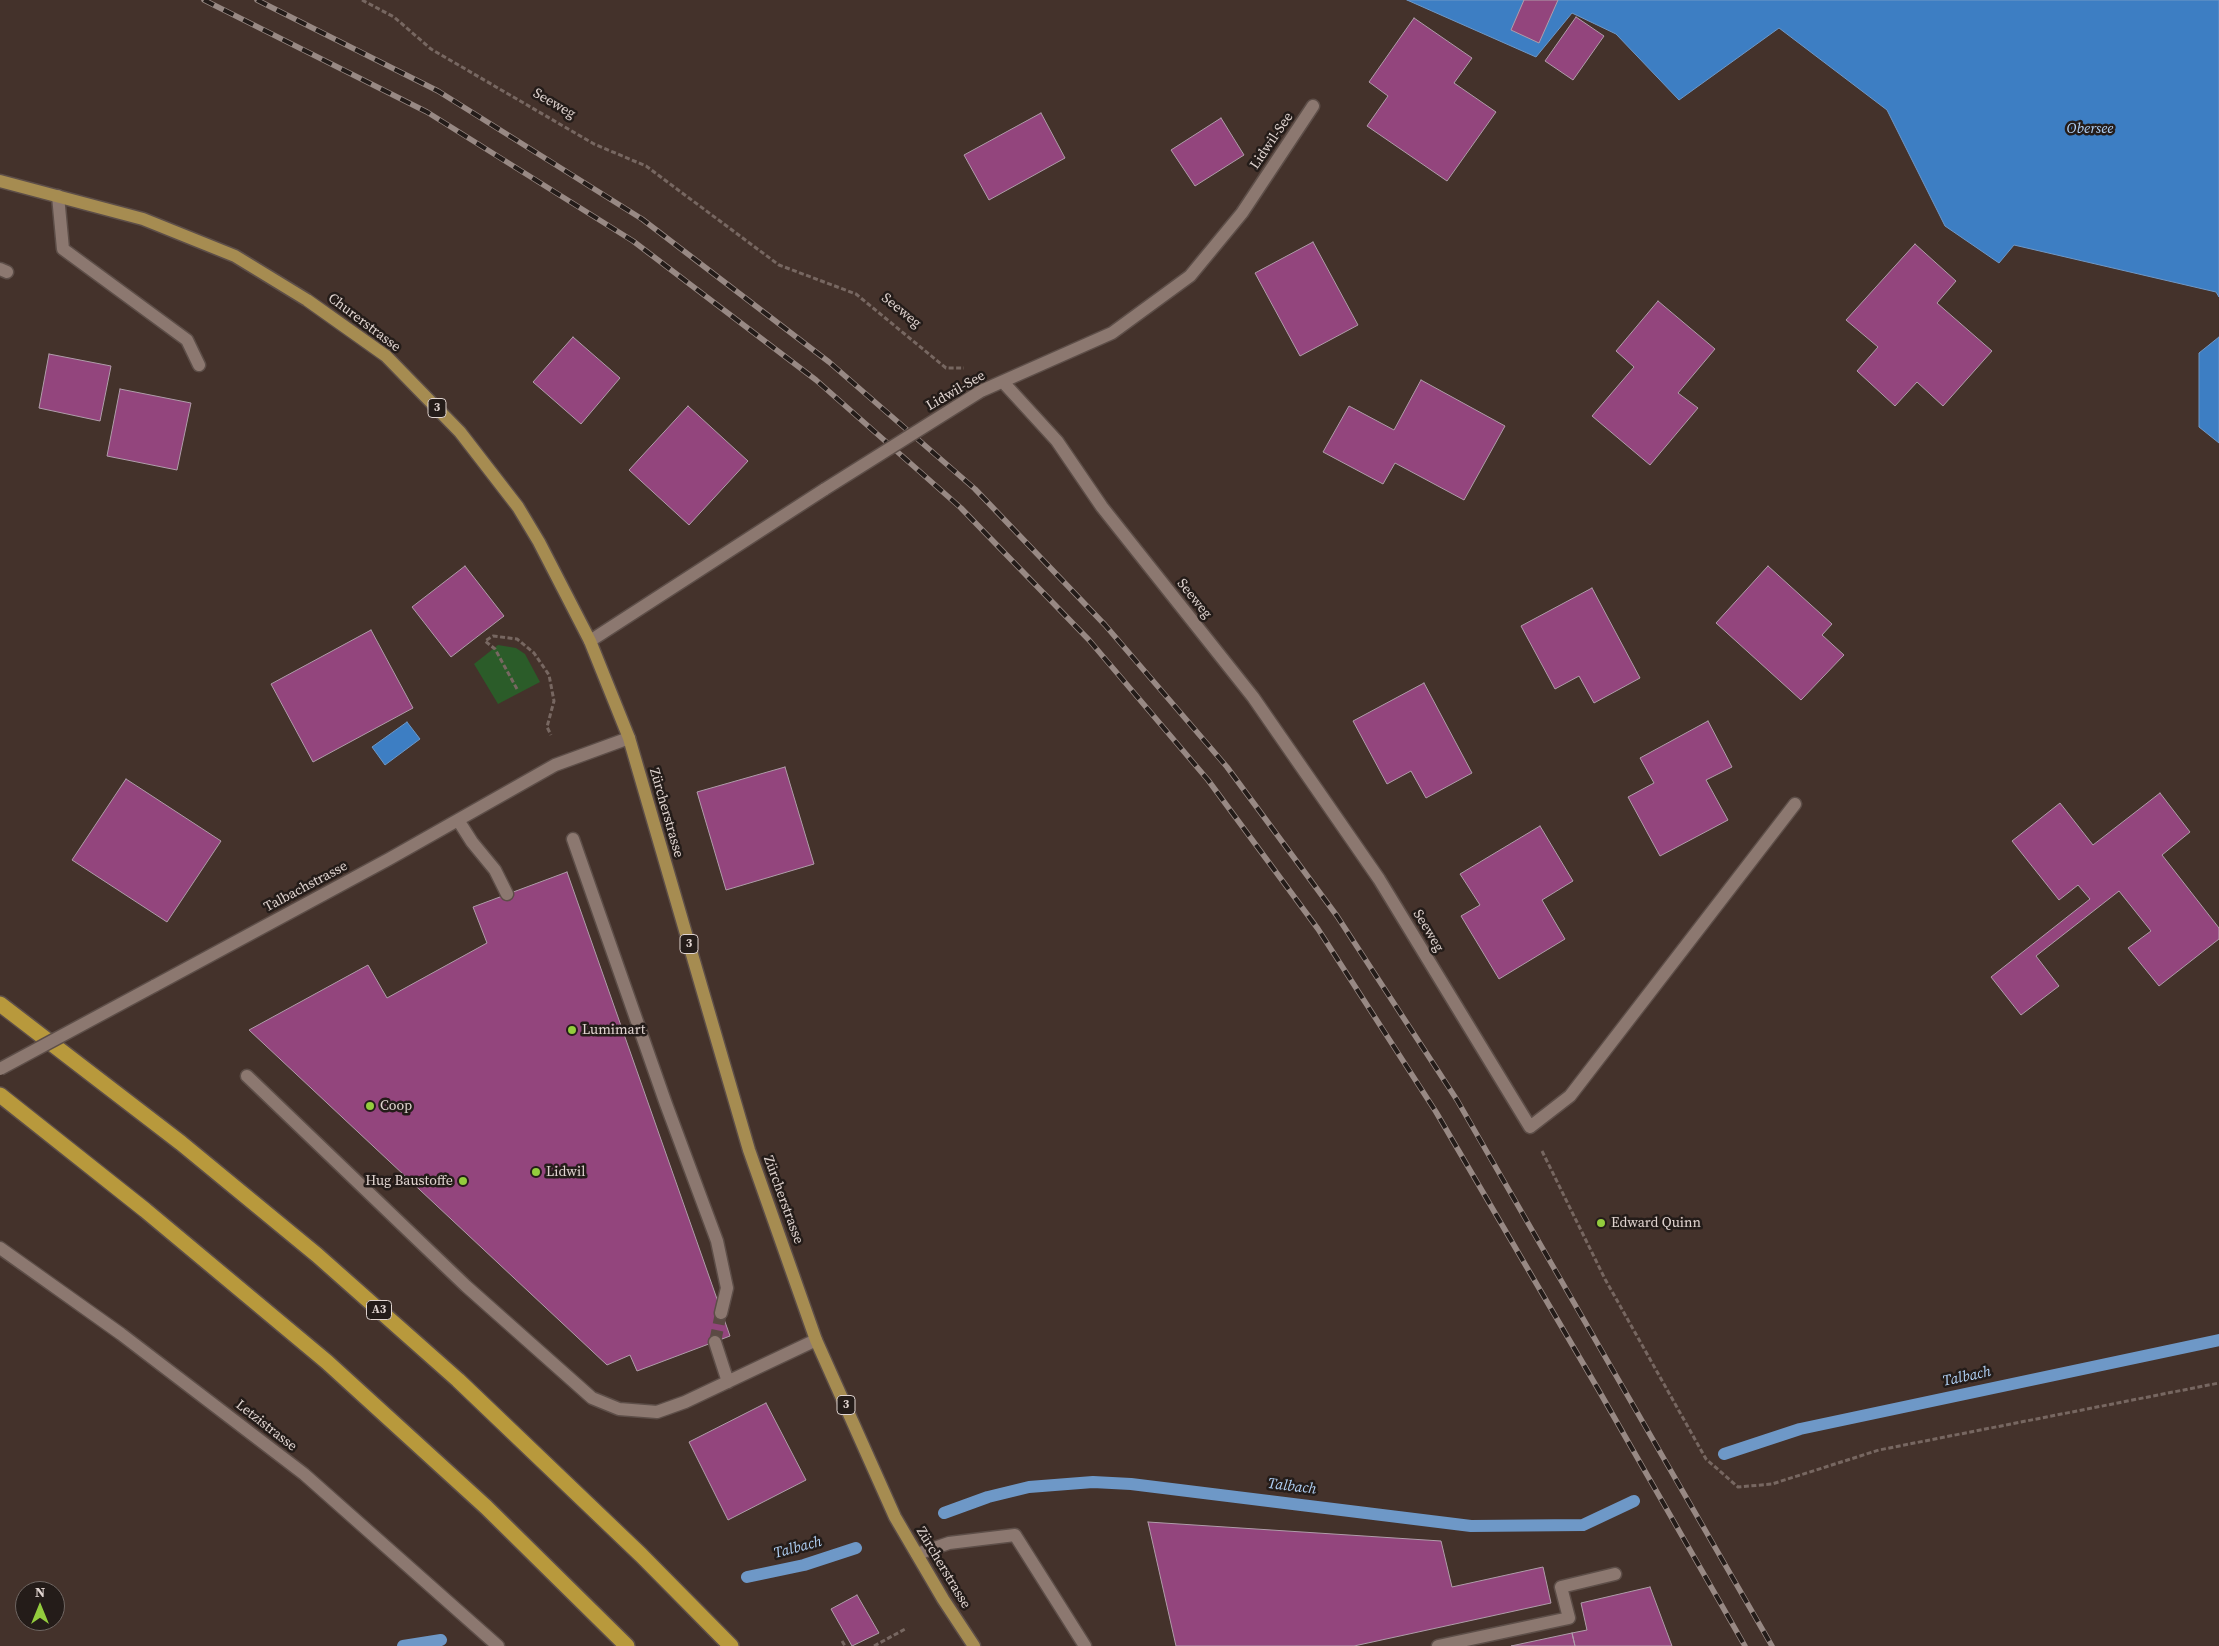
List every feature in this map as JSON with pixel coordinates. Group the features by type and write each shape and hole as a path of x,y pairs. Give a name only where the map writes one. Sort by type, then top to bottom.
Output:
{"highway":[{"name":"A3","path":"0,1004 181,1144 317,1255 458,1380 641,1554 731,1646"},
{"path":"0,1095 145,1210 327,1362 486,1507 627,1646"}],"main road":[{"name":"Churerstrasse","path":"0,181 143,219 235,256 308,300 386,356 460,432 518,507 539,542 590,641"},
{"name":"3","path":"590,641 629,738"},
{"name":"Zürcherstrasse","path":"629,738 749,1150 816,1340 895,1517 943,1599 974,1646"}],"street":[{"name":"Lidwil-See","path":"590,641 981,391 1112,333 1190,276 1242,213 1313,106"},
{"path":"58,196 63,249 187,340 198,364"},
{"name":"Seeweg","path":"1004,382 1057,441 1102,507 1253,697 1379,878 1530,1127"},
{"name":"Talbachstrasse","path":"0,1069 458,820 555,765 629,738"},
{"path":"1530,1127 1570,1096 1795,804"},
{"path":"458,820 472,842 495,870 507,894"},
{"path":"573,839 666,1104 717,1241 727,1288 722,1313"},
{"path":"247,1076 466,1286 592,1398 619,1409 657,1412 685,1402 816,1340"},
{"name":"Letzistrasse","path":"0,1248 121,1334 304,1474 498,1646"},
{"path":"715,1342 728,1382"},
{"path":"917,1554 949,1543 1015,1535 1085,1646"},
{"path":"1438,1646 1568,1618 1561,1588 1615,1574"}],"path":[{"name":"Seeweg","path":"362,0 394,17 431,49 594,144 646,166 780,265 856,294 946,368 974,368 1004,382"},
{"path":"517,689 495,649 485,641 493,636 517,639 534,654 549,675 554,701 547,727 552,737"},
{"path":"1530,1127 1604,1279 1706,1459 1738,1487 1772,1484 1879,1450 2219,1383"},
{"path":"874,1646 907,1628"},
{"path":"842,1641 845,1646"}],"green space":[{"path":"498,645 516,648 525,654 540,682 498,704 474,664"}],"water":[{"name":"Obersee","path":"1407,0 2219,0 2219,297 2216,292 2014,245 1999,263 1945,226 1887,110 1779,28 1679,100 1616,34 1572,13 1536,57"},
{"path":"2219,337 2219,443 2199,427 2199,353"},
{"path":"407,722 420,739 385,765 372,747"}],"building":[{"path":"1524,0 1558,0 1539,43 1511,30"},
{"path":"1576,17 1604,36 1573,80 1545,61"},
{"path":"1414,18 1472,58 1454,83 1496,112 1447,181 1367,126 1388,96 1369,82"},
{"path":"1041,113 1065,158 989,200 964,155"},
{"path":"1221,118 1244,155 1195,186 1171,150"},
{"path":"1313,242 1358,325 1300,356 1255,273"},
{"path":"1915,244 1956,281 1937,303 1992,351 1943,406 1917,382 1895,406 1857,371 1878,347 1846,320"},
{"path":"1658,301 1715,349 1678,393 1698,408 1650,465 1592,416 1634,367 1616,351"},
{"path":"573,337 620,378 581,424 533,382"},
{"path":"49,354 111,366 100,421 39,408"},
{"path":"1421,380 1505,426 1464,500 1395,463 1383,484 1323,452 1349,406 1394,430"},
{"path":"120,389 191,403 177,470 107,456"},
{"path":"688,406 748,461 689,525 629,470"},
{"path":"465,566 504,616 451,657 412,607"},
{"path":"1768,566 1832,624 1822,635 1844,655 1801,700 1716,623"},
{"path":"1592,588 1640,678 1594,703 1579,676 1555,689 1521,626"},
{"path":"371,630 413,708 313,762 271,684"},
{"path":"1424,683 1472,773 1426,798 1411,771 1387,784 1353,721"},
{"path":"1708,721 1732,767 1706,780 1728,820 1660,856 1628,797 1654,783 1640,758"},
{"path":"785,767 814,864 726,890 697,792"},
{"path":"126,779 221,841 167,922 72,860"},
{"path":"2160,793 2190,832 2162,855 2219,928 2219,939 2159,986 2128,948 2151,931 2119,891 2036,956 2059,986 2021,1015 1991,977 2090,899 2078,885 2059,900 2012,841 2060,803 2093,845"},
{"path":"1540,826 1573,881 1542,900 1565,939 1499,979 1461,916 1480,905 1460,874"},
{"name":"Lidwil","path":"567,872 730,1336 637,1371 630,1355 607,1365 249,1030 368,965 387,998 487,943 473,907"},
{"path":"766,1403 806,1480 728,1520 689,1442"},
{"path":"1148,1522 1441,1541 1452,1587 1543,1567 1551,1603 1354,1646 1176,1646"},
{"path":"1650,1587 1672,1646 1575,1646 1572,1633 1587,1630 1581,1603"},
{"path":"857,1595 879,1633 852,1646 831,1609"},
{"path":"1572,1633 1575,1646 1511,1646"}],"waterway":[{"name":"Talbach","path":"1724,1454 1800,1429 2219,1340"},
{"name":"Talbach","path":"944,1513 988,1497 1029,1487 1093,1482 1131,1484 1471,1526 1583,1525 1634,1501"},
{"name":"Talbach","path":"747,1577 804,1565 856,1548"},
{"name":"Talbach","path":"403,1646 441,1640"}],"tunnel":[{"path":"715,1342 721,1313"}],"railway":[{"path":"204,0 427,112 633,241 816,380 961,508 1089,640 1208,780 1318,929 1436,1112 1745,1646"},
{"path":"257,0 438,91 642,219 829,362 975,489 1105,625 1227,767 1337,916 1457,1100 1772,1646"}],"place":[{"name":"Lumimart","path":"572,1030"},
{"name":"Coop","path":"370,1106"},
{"name":"Lidwil","path":"536,1172"},
{"name":"Hug Baustoffe","path":"463,1181"},
{"name":"Edward Quinn","path":"1601,1223"}]}
